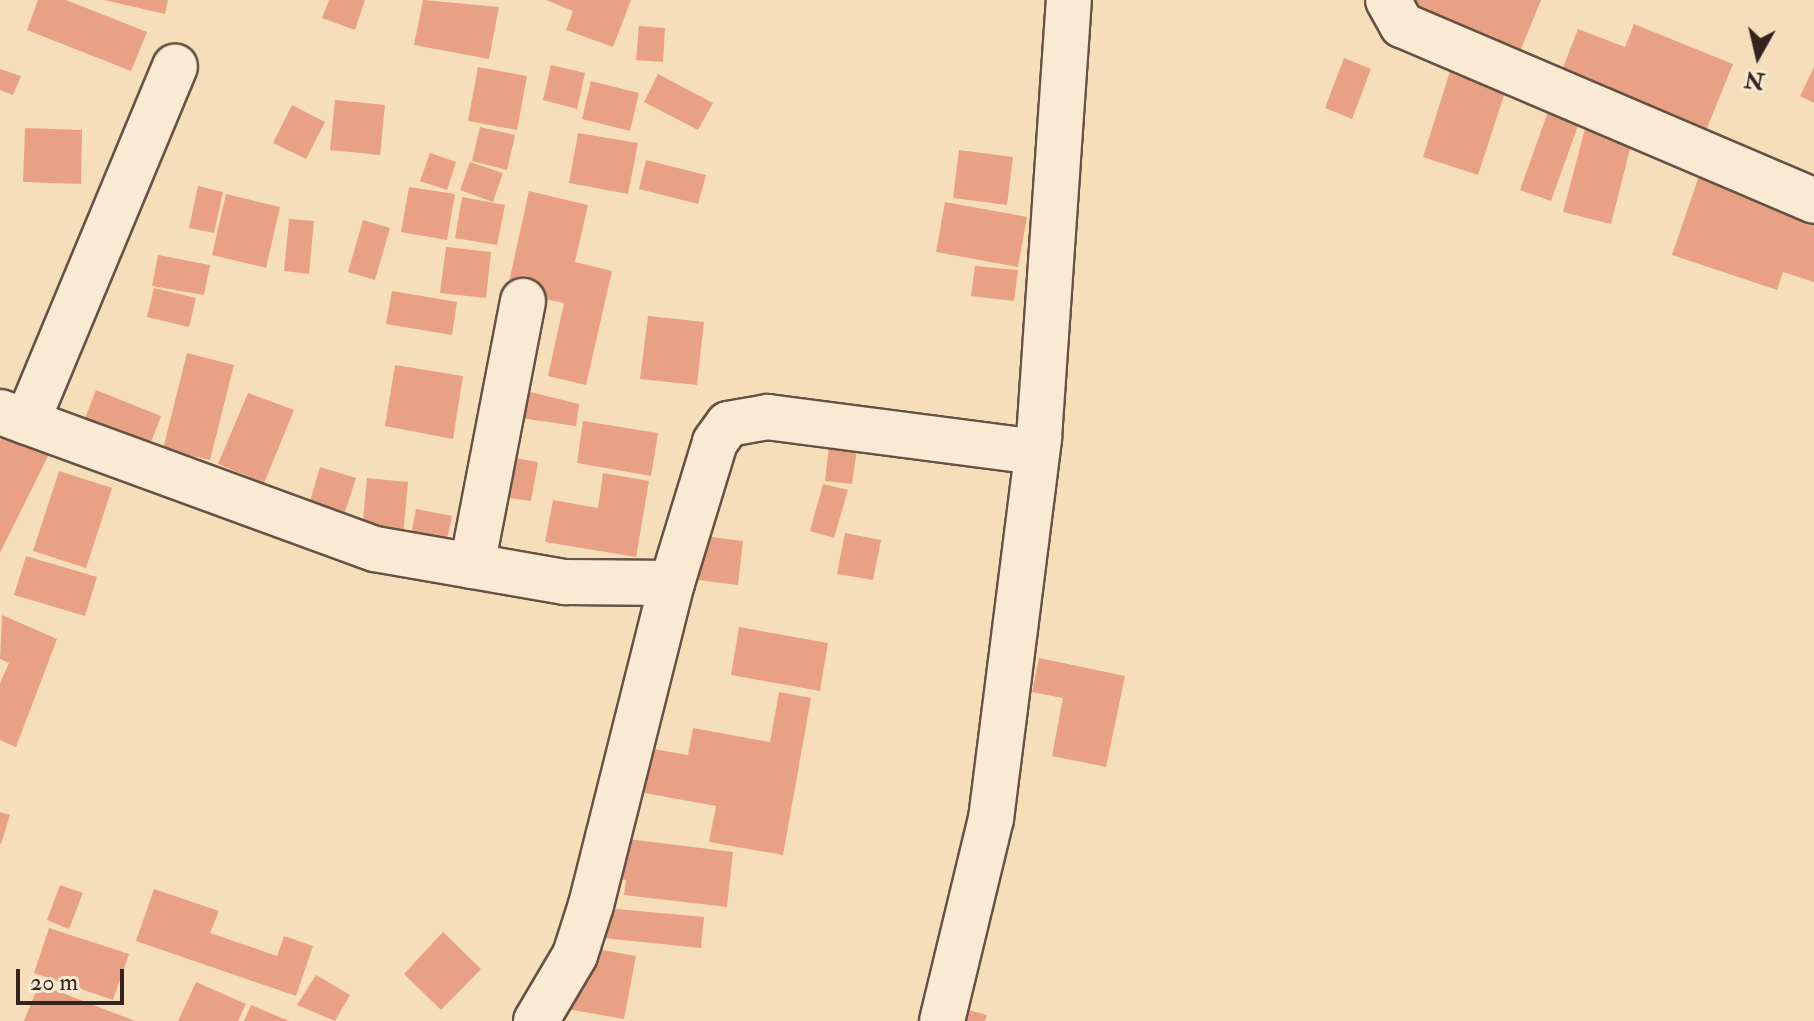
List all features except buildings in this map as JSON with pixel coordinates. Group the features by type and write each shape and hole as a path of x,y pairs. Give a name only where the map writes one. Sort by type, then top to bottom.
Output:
{"street":[{"path":"942,1021 991,819 1037,452 1069,0"},
{"path":"1388,0 1402,25 1814,201"},
{"path":"175,67 14,417 375,549 565,582 672,583"},
{"path":"472,566 523,301"},
{"path":"536,1021 575,955 591,905 672,583 715,442 741,418 1037,452"}]}
